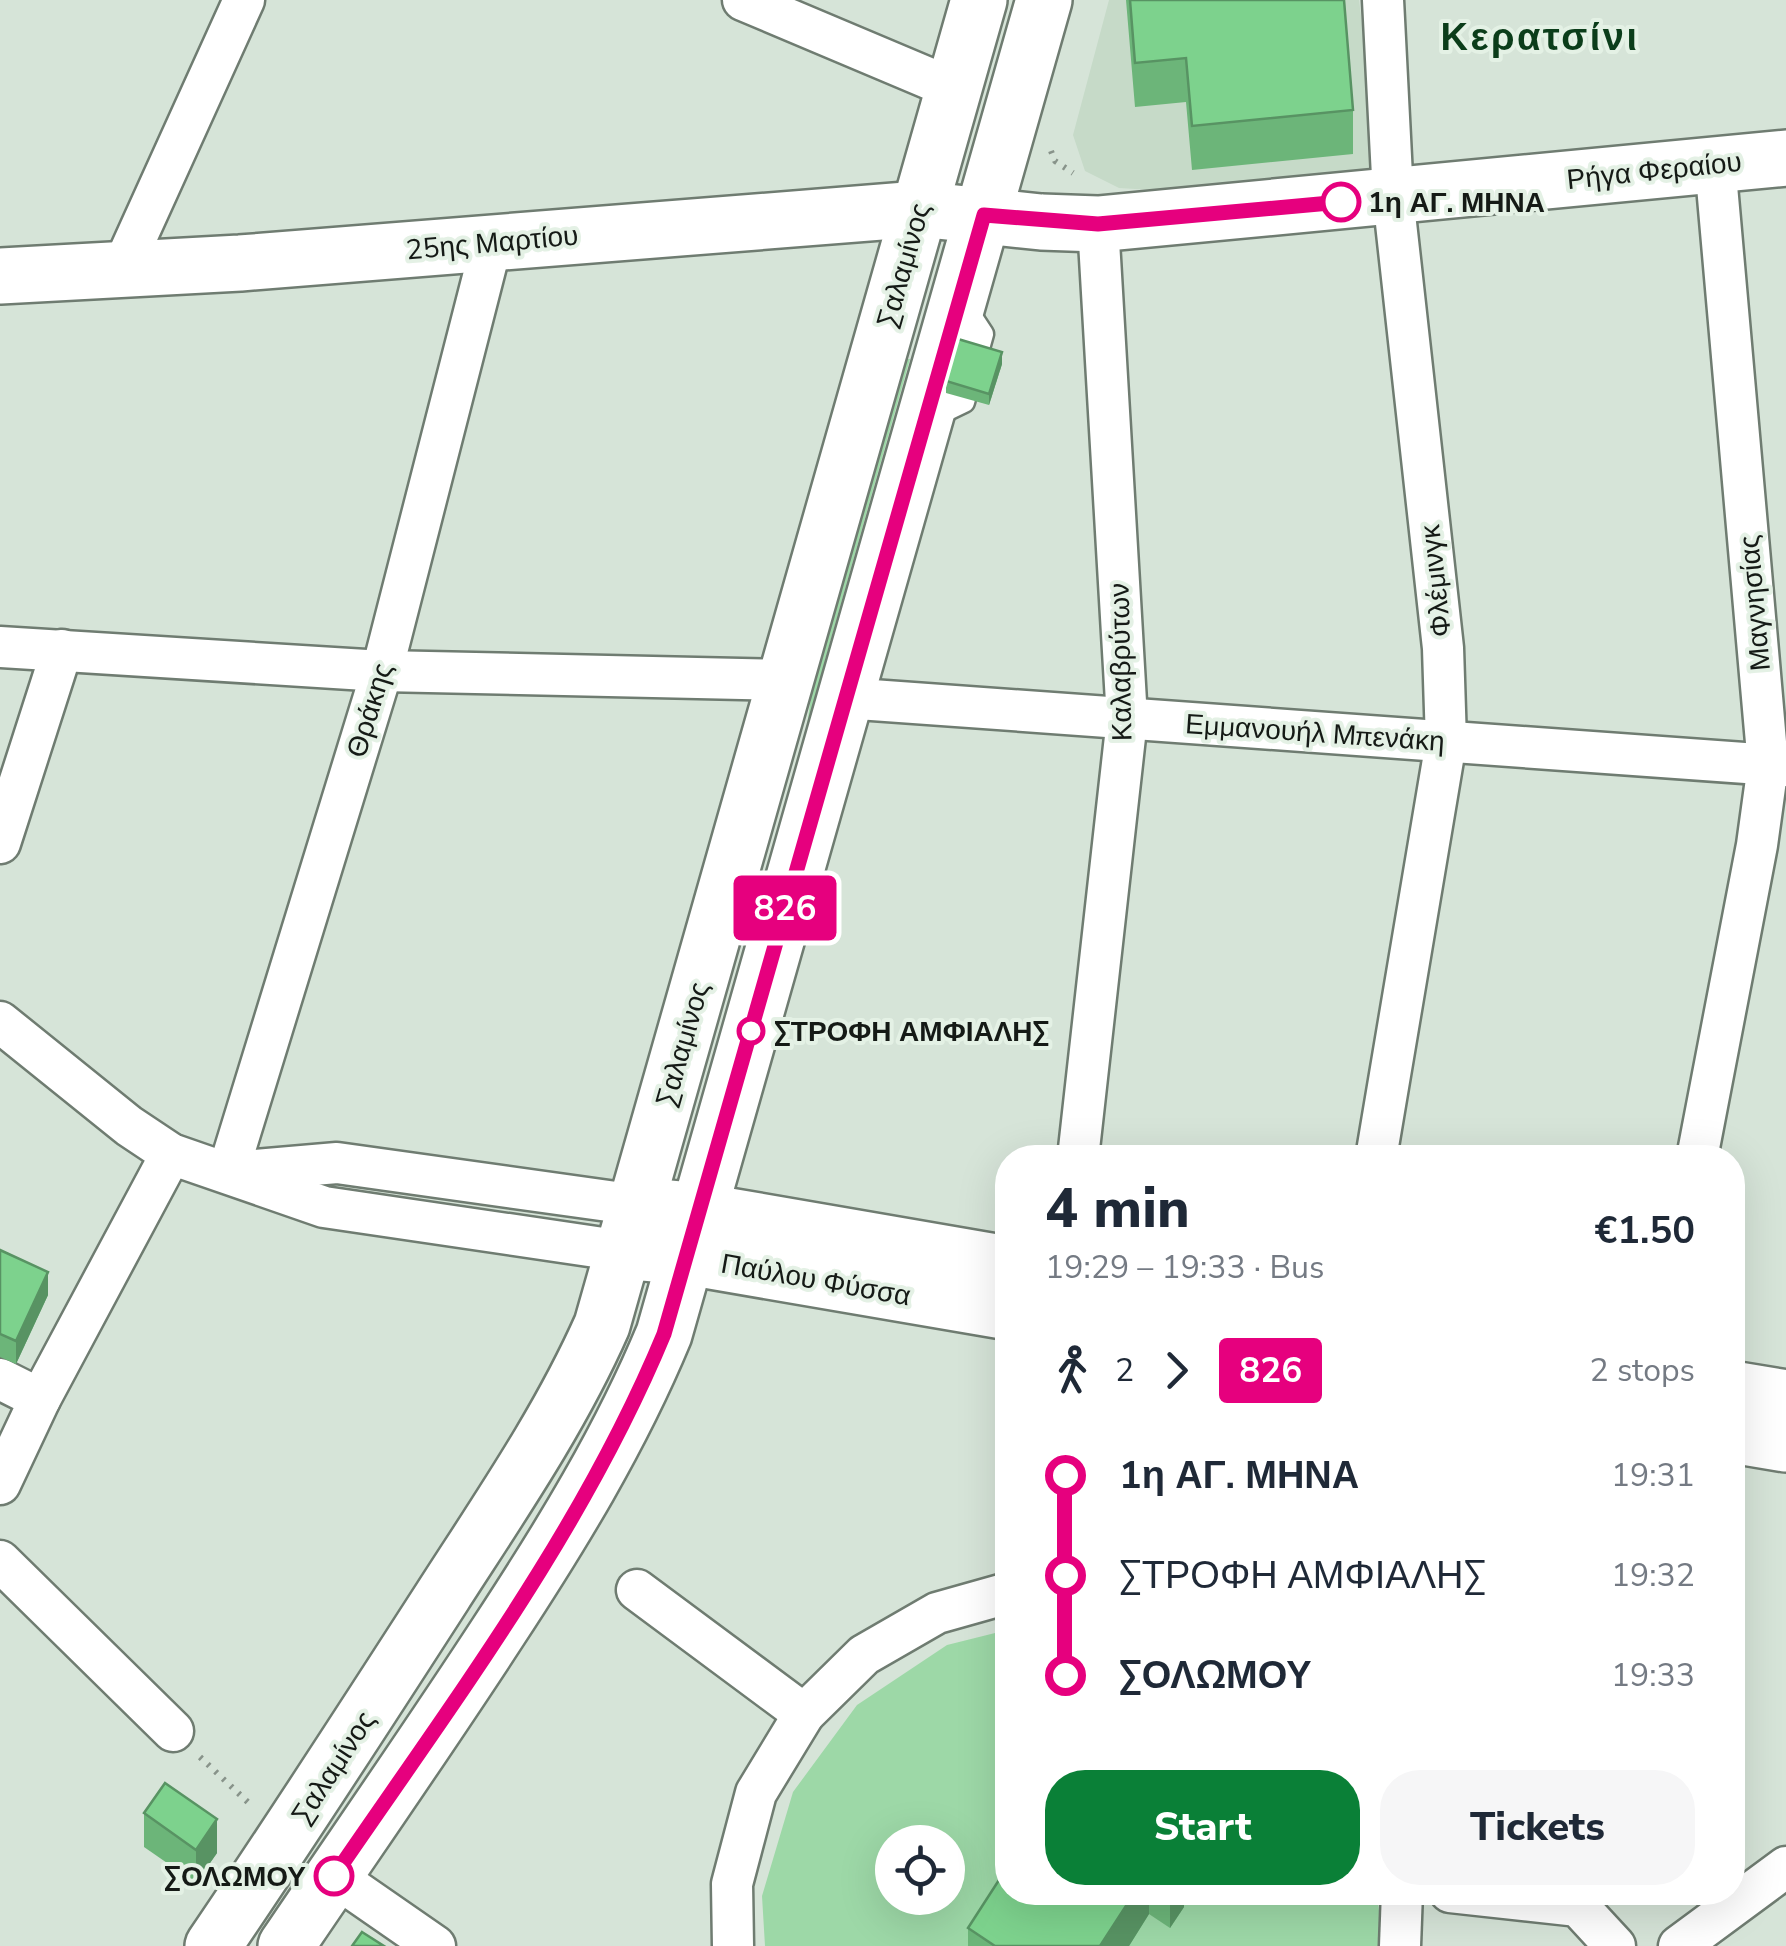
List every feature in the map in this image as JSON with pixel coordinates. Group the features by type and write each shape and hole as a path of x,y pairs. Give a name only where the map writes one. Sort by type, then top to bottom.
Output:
{"main road":[{"name":"Σαλαμίνος","path":"213,1946 287,1838 571,1390 602,1325 978,0"},
{"path":"286,1946 551,1551 614,1442 664,1334 1044,0"},
{"name":"Ρήγα Φεραίου","path":"984,215 1098,224 1786,158"},
{"name":"25ης Μαρτίου","path":"0,276 240,263 918,209 984,215"},
{"name":"Παύλου Φύσσα","path":"630,1228 995,1263"},
{"name":"Παύλου Φύσσα","path":"693,1234 995,1309"},
{"path":"1745,1391 1786,1398"},
{"path":"1745,1437 1786,1444"}],"street":[{"path":"122,268 244,0"},
{"path":"743,0 954,89"},
{"name":"Φλέμινγκ","path":"1378,1145 1446,742 1442,648 1393,196 1383,0"},
{"name":"Μαγνησίας","path":"1699,1145 1757,844 1777,766 1715,164"},
{"name":"Καλαβρύτων","path":"1079,1145 1127,719 1098,224"},
{"name":"Θράκης","path":"228,1172 382,671 492,242"},
{"path":"0,647 382,671 785,680"},
{"path":"0,842 62,650"},
{"name":"Εμμανουήλ Μπενάκη","path":"844,698 1777,766"},
{"path":"0,1022 129,1126 172,1154 324,1207 630,1228"},
{"path":"0,1484 40,1399 172,1154"},
{"path":"0,1380 40,1399"},
{"path":"0,1561 173,1731"},
{"path":"637,1590 804,1714"},
{"path":"733,1946 732,1884 756,1794 804,1714 864,1655 937,1613 995,1597"},
{"path":"1745,1897 1786,1867"},
{"path":"334,1876 435,1946"},
{"path":"1400,1946 1402,1905"},
{"path":"1570,1946 1578,1905"},
{"path":"1584,1905 1615,1946"},
{"path":"1679,1946 1735,1905"}],"path":[{"path":"1050,146 1055,162 1104,188 1098,224"},
{"path":"173,1731 287,1838"}],"shaded area":[{"path":"1109,0 1359,0 1380,168 1168,191 1119,188 1085,171 1073,135"}],"green space":[{"path":"904,359 910,359 825,660 802,804 794,814 816,663"},
{"path":"995,1633 995,1905 1378,1905 1383,1946 765,1946 762,1896 793,1792 857,1705 947,1645"}],"building":[{"path":"1130,0 1344,0 1353,110 1192,126 1186,58 1135,63"},
{"path":"958,339 1002,352 989,394 946,381"},
{"path":"0,1250 48,1272 16,1341 0,1334"},
{"path":"165,1783 217,1819 196,1850 144,1813"},
{"path":"995,1886 995,1905 1127,1905 1100,1946 995,1946 968,1928"},
{"path":"362,1932 384,1946 352,1946"}],"bus line":[{"name":"826","path":"334,1876 562,1534 623,1427 664,1334 984,215 1098,224 1341,202"}],"place":[{"name":"1η ΑΓ. ΜΗΝΑ","path":"1341,202"},
{"name":"ΣΤΡΟΦΗ ΑΜΦΙΑΛΗΣ","path":"751,1031"},
{"name":"ΣΟΛΩΜΟΥ","path":"334,1876"}],"district":[{"name":"Κερατσίνι","path":"1540,37"}]}
